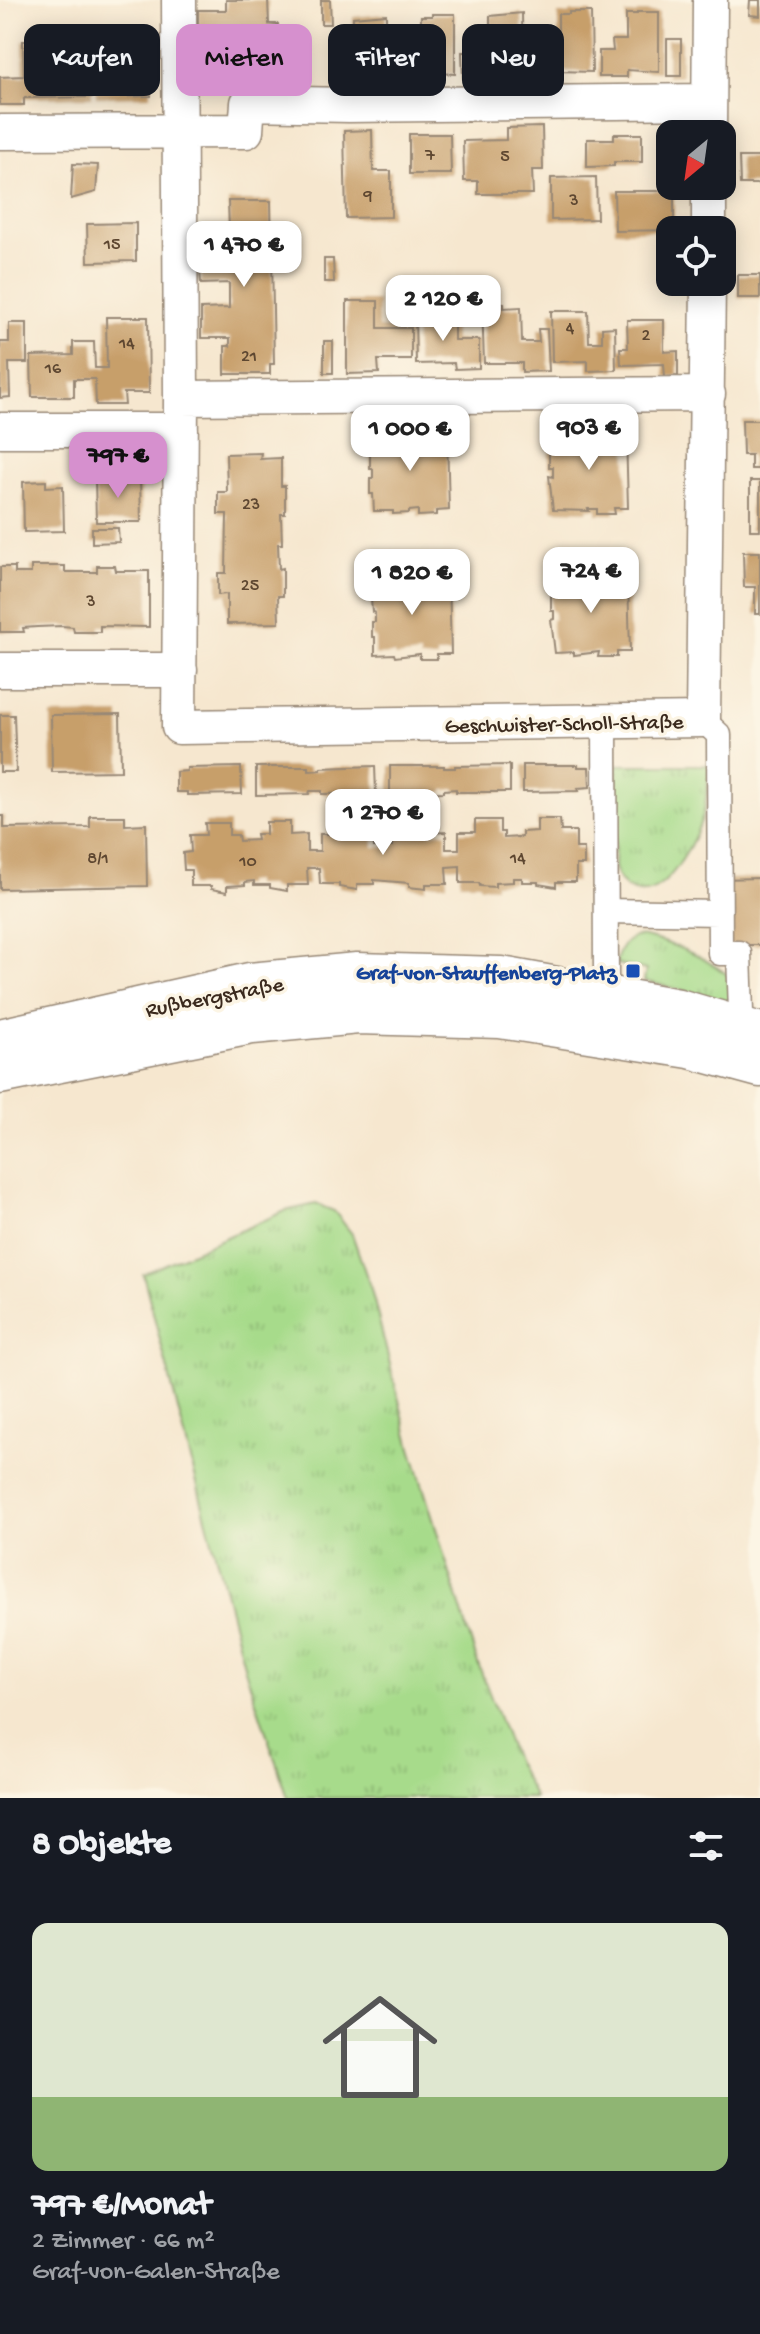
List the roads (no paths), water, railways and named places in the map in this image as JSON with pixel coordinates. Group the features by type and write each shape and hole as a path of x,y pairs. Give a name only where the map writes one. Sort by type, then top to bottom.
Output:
{"street":[{"path":"0,670 180,670 179,0"},
{"path":"0,132 246,131 248,103 709,118 710,0"},
{"name":"Geschwister-Scholl-Straße","path":"180,670 179,727 703,720 708,296"},
{"path":"0,430 181,414 708,394"},
{"path":"703,720 719,735 720,953 739,953 750,1023"},
{"path":"605,721 606,980"},
{"path":"606,911 719,913"},
{"name":"Rußbergstraße","path":"0,1040 250,984 357,974 501,978 750,1023"},
{"name":"Rußbergstraße","path":"0,1073 252,1023 358,1013 500,1017 690,1047 760,1066"}],"place":[{"name":"Graf-von-Stauffenberg-Platz","path":"633,971"}]}
